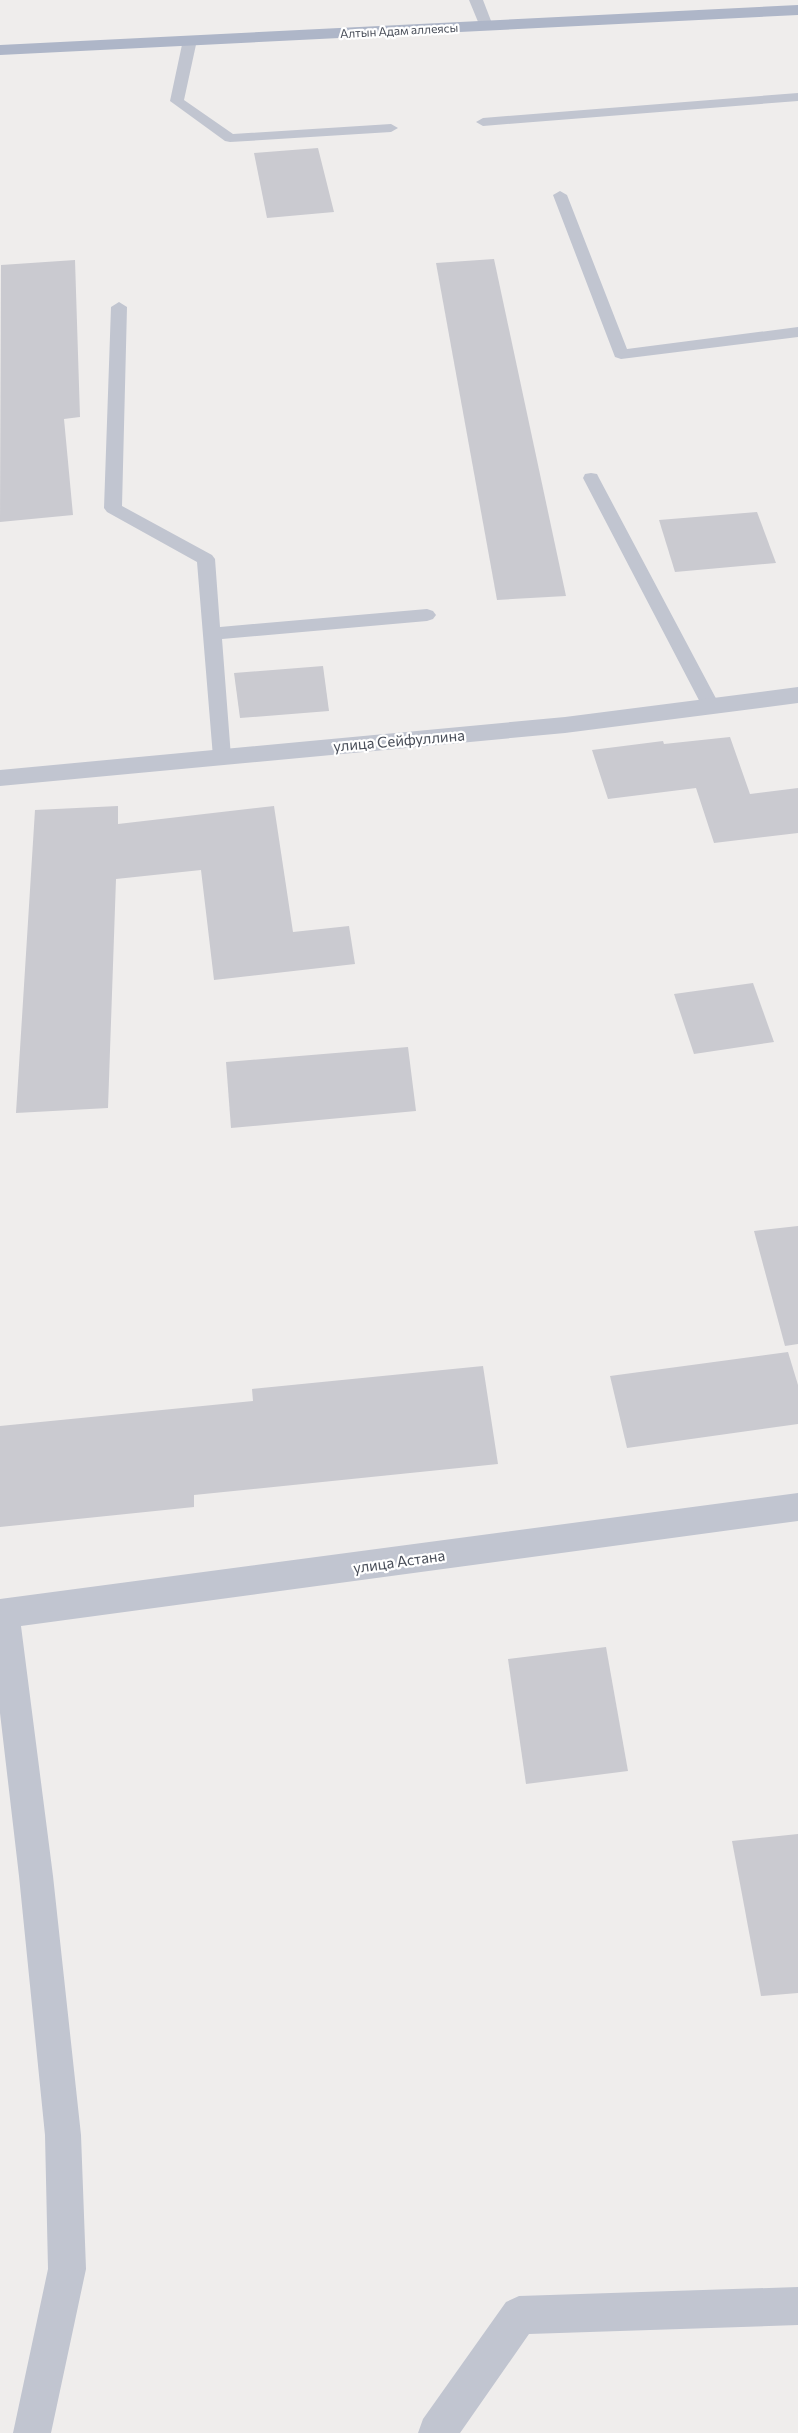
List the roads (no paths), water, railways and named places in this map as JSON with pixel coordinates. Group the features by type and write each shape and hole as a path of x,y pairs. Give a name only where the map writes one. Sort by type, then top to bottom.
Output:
{"main road":[{"name":"Алтын Адам аллеясы","path":"0,50 798,10"}],"street":[{"name":"улица Сейфуллина","path":"0,778 565,725 798,695"},
{"name":"улица Астана","path":"2,1614 798,1507"},
{"path":"2,1614 36,1876 63,2144 67,2269 32,2433"},
{"path":"437,2433 520,2315 798,2306"}],"lane":[{"path":"476,0 486,26"},
{"path":"190,40 177,101 230,138 391,128"},
{"path":"482,122 798,97"},
{"path":"560,195 622,354 798,332"},
{"path":"118,307 113,508 206,559 222,757"},
{"path":"591,478 711,706"},
{"path":"212,634 427,615"}]}
